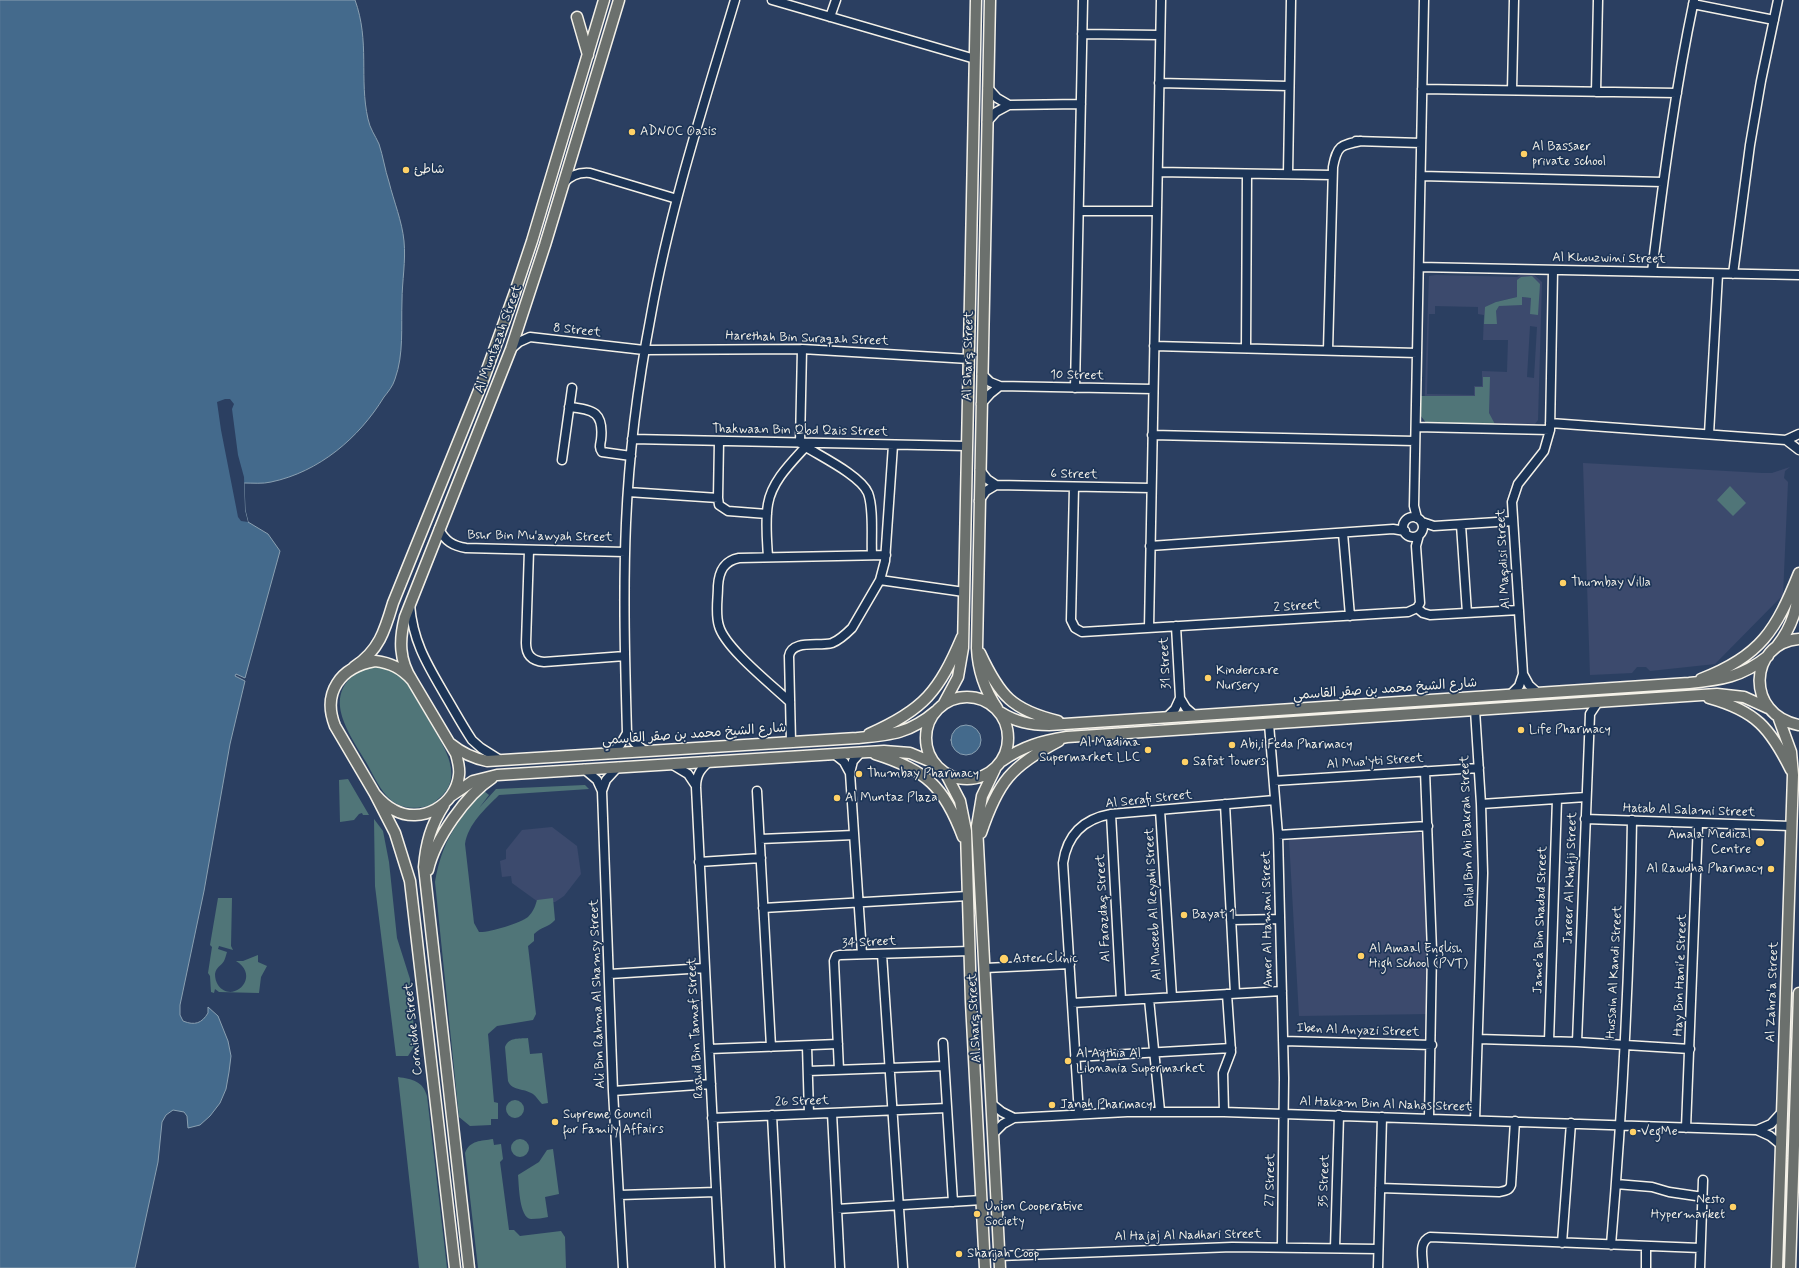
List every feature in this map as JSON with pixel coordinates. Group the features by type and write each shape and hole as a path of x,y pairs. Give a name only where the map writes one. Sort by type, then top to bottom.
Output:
{"main road":[{"name":"Al Muntazah Street","path":"354,667 371,654 382,636 393,603 497,342 532,241 604,0"},
{"name":"Al Muntazah Street","path":"412,680 405,669 400,643 402,630 410,604 470,449 511,349 564,183 619,0"},
{"name":"Al Sharq Street","path":"944,704 958,677 962,663 976,0"},
{"name":"Al Sharq Street","path":"990,0 977,648 979,673 984,686 998,710"},
{"path":"976,17 979,13 985,14 989,33"},
{"path":"577,17 588,55"},
{"path":"470,449 466,450 464,444 491,376 497,342"},
{"path":"968,389 971,406 976,408 981,405"},
{"path":"1689,683 1737,662 1754,649 1770,633 1782,615 1799,573"},
{"path":"1799,581 1797,605 1793,621 1785,636 1772,652 1760,673 1759,682 1760,692 1768,708 1779,719 1799,725"},
{"path":"861,738 894,723 922,703 944,676 963,633"},
{"path":"1772,652 1784,643 1799,639"},
{"path":"977,648 996,686 1005,697 1029,713 1068,724"},
{"name":"شارع الشيخ محمد بن صقر القاسمي","path":"998,710 1011,718 1036,725 1068,724 1689,683 1713,681 1737,676 1748,670 1772,652"},
{"path":"444,804 432,811 420,815 407,815 395,811 384,804 375,794 335,726 332,717 331,698 336,685 344,674 354,667 364,663 375,662 386,662 400,669 412,680 456,754 459,775 451,796 435,819 426,845 424,867 469,1268"},
{"name":"شارع الشيخ محمد بن صقر القاسمي","path":"1002,760 1019,750 1038,742 1067,737 1730,694 1744,697 1768,708"},
{"path":"966,696 977,697 988,702 998,710 1005,720 1009,736 1007,751 995,769 986,775 971,779 956,778 946,774 934,763 928,753 926,731 929,721 936,711 944,704 954,698 966,696"},
{"path":"1702,696 1733,705 1760,723 1772,735 1793,775"},
{"path":"1376,717 1376,713 1379,710 1410,706 1421,701"},
{"name":"شارع الشيخ محمد بن صقر القاسمي","path":"451,744 461,752 474,758 487,761 861,738 894,735 909,730 923,722 936,711"},
{"name":"Al Zahra'a Street","path":"1777,1268 1793,775 1793,763 1789,740 1779,719"},
{"path":"978,841 994,796 1004,781 1017,767 1029,758 1067,737"},
{"name":"شارع الشيخ محمد بن صقر القاسمي","path":"451,796 473,781 497,775 584,769 897,751 910,753 934,763"},
{"path":"864,752 908,766 932,783 950,806 966,847"},
{"name":"Al Sharq Street","path":"995,769 988,782 980,804 978,841 1000,1268"},
{"name":"Al Sharq Street","path":"946,774 954,787 962,809 966,831 970,951 985,1268"},
{"path":"426,883 433,853 448,826 477,790 497,775"},
{"name":"Corniche Street","path":"375,794 396,834 410,881 455,1268"},
{"name":"Al Zahra'a Street","path":"1793,1263 1799,993"}],"street":[{"path":"610,754 620,745 627,733 625,552 630,456 644,350 658,275 677,199 735,0"},
{"path":"772,0 975,60"},
{"path":"830,17 836,0"},
{"path":"1075,388 1083,0"},
{"path":"1149,628 1161,0"},
{"path":"1288,174 1291,0"},
{"path":"1424,0 1416,427 1414,506 1411,525 1416,546 1420,603 1417,608 1423,613 1430,615 1519,610"},
{"path":"1512,90 1514,0"},
{"path":"1596,92 1598,0"},
{"path":"1733,274 1750,145 1761,81 1778,0"},
{"path":"1652,272 1663,182 1693,2 1774,20"},
{"path":"1082,34 1160,35"},
{"path":"1159,83 1289,86"},
{"path":"988,88 997,98 1009,105"},
{"path":"1422,89 1677,94"},
{"path":"987,122 996,112 1009,105 1081,104"},
{"path":"1328,350 1333,171 1336,152 1340,146 1360,141 1421,143"},
{"path":"1158,172 1288,174 1333,171"},
{"path":"564,183 573,175 584,172 677,199"},
{"path":"1246,348 1247,174"},
{"path":"1421,176 1663,182"},
{"path":"1079,211 1157,211"},
{"name":"Al Khouzwini Street","path":"1419,267 1799,276"},
{"name":"Al Maqdisi Street","path":"1523,674 1512,502 1514,492 1524,475 1544,451 1550,426 1553,270"},
{"path":"1708,434 1718,274"},
{"name":"8 Street","path":"511,349 519,342 530,337 644,350"},
{"path":"1154,346 1417,353"},
{"path":"768,557 767,514 773,489 805,444 802,349"},
{"name":"Harethah Bin Suraqah Street","path":"644,350 802,349 969,359"},
{"path":"981,405 990,394 1000,386 990,382 982,374"},
{"name":"10 Street","path":"1000,386 1153,389"},
{"path":"562,460 572,388"},
{"path":"569,407 589,409 599,417 602,426 600,449 602,452 630,456"},
{"path":"1416,427 1550,426 1708,434 1786,440 1799,434"},
{"path":"1152,434 1415,441"},
{"name":"Thakwaan Bin Qbd Qais Street","path":"632,439 805,444 967,446"},
{"path":"1786,440 1799,450"},
{"path":"719,441 719,505 724,510 767,514"},
{"path":"805,444 854,477 864,486 867,491 870,504 872,555"},
{"path":"791,742 789,656 791,650 796,646 832,643 846,634 880,580 886,555 893,444"},
{"path":"979,501 986,491 996,485 987,479 980,470"},
{"name":"6 Street","path":"996,485 1151,488"},
{"name":"2 Street","path":"1074,487 1071,620 1075,628 1087,633 1408,612 1417,608"},
{"path":"628,492 718,498"},
{"path":"1150,546 1393,529 1411,525 1434,526 1513,522"},
{"path":"1461,524 1467,613"},
{"path":"1411,525 1420,533"},
{"path":"1411,525 1420,533"},
{"path":"1416,546 1420,533 1434,526"},
{"name":"Bshr Bin Mu'awyah Street","path":"439,529 447,541 459,547 625,552"},
{"path":"1343,533 1350,616"},
{"path":"529,550 526,643 527,653 530,657 534,660 544,662 625,656"},
{"path":"790,702 726,641 718,625 718,578 723,566 728,562 739,558 886,555"},
{"path":"880,580 964,592"},
{"path":"410,604 415,637 428,667 472,740 480,748 500,760"},
{"name":"31 Street","path":"1167,717 1175,709 1180,698 1176,626"},
{"path":"1523,674 1529,685 1538,693"},
{"path":"1510,695 1519,686 1523,674"},
{"name":"31 Street","path":"1180,698 1186,708 1194,715"},
{"path":"1581,703 1590,714 1598,702"},
{"name":"Bilal Bin Abi Bakrah Street","path":"1475,710 1481,804 1483,873 1475,1120"},
{"name":"Jareer Al Khafji Street","path":"1577,1042 1590,714"},
{"name":"Amer Al Hamani Street","path":"1269,724 1278,835 1284,1114"},
{"path":"627,733 635,743 645,751"},
{"path":"862,954 850,773 853,761 864,752"},
{"path":"834,754 844,762 850,773"},
{"name":"Rashid Bin Tannaf Street","path":"710,761 698,775 696,787 720,1268"},
{"path":"668,764 682,769 688,774 696,787"},
{"path":"602,791 606,780 618,767"},
{"name":"Al Mua'yti Street","path":"1274,781 1479,768"},
{"path":"584,769 598,780 602,791"},
{"path":"1425,771 1432,927 1432,1045 1430,1118"},
{"name":"Ali Bin Rahma Al Shamsy Street","path":"602,791 610,974 613,1091 623,1268"},
{"path":"757,791 771,1047"},
{"path":"1481,804 1586,797"},
{"name":"Jame'a Bin Shadad Street","path":"1549,1041 1557,799"},
{"name":"Al Serafi Street","path":"1078,1114 1063,863 1064,852 1074,833 1082,825 1095,818 1111,814 1275,800"},
{"path":"1224,1112 1223,1073 1231,1048 1231,920 1225,804"},
{"name":"Al Museeb Al Reyahi Street","path":"1160,810 1172,997"},
{"name":"Al Farazdaq Street","path":"1111,814 1121,1000"},
{"name":"Hatab Al Salami Street","path":"1585,819 1791,826"},
{"name":"Hussain Al Kandi Street","path":"1611,1245 1616,1184 1630,926 1632,820"},
{"name":"Hay Bin Hani'e Street","path":"1686,1128 1698,823"},
{"path":"1278,835 1428,826"},
{"path":"760,839 854,835"},
{"path":"699,862 761,858"},
{"path":"763,908 968,896"},
{"path":"1231,920 1280,919"},
{"name":"34 Street","path":"839,1070 834,959 838,955 970,951"},
{"path":"882,954 903,1268"},
{"path":"985,968 1070,964"},
{"path":"610,974 705,968"},
{"path":"1072,1003 1282,991"},
{"path":"1149,998 1160,1111"},
{"path":"1478,1039 1577,1042 1690,1049"},
{"name":"Iben Al Anyazi Street","path":"1283,1040 1432,1045"},
{"path":"709,1049 838,1044"},
{"path":"943,1044 953,1202"},
{"path":"807,1046 809,1114"},
{"path":"1075,1057 1231,1048"},
{"path":"808,1071 944,1066"},
{"path":"613,1091 711,1084"},
{"path":"992,1104 1002,1112 1014,1118"},
{"name":"26 Street","path":"712,1118 947,1108"},
{"name":"Al Hakam Bin Al Nahas Street","path":"1014,1118 1160,1111 1516,1121 1757,1130 1770,1136 1781,1145"},
{"path":"1757,1130 1771,1124 1782,1112"},
{"path":"832,1113 840,1268"},
{"name":"27 Street","path":"1282,1246 1284,1114"},
{"name":"35 Street","path":"1335,1248 1339,1115"},
{"path":"772,1116 780,1268"},
{"path":"1378,1268 1382,1117"},
{"path":"994,1133 1002,1124 1014,1118"},
{"path":"1380,1188 1498,1192 1510,1189 1516,1121"},
{"path":"1562,1243 1571,1123"},
{"path":"1700,1268 1704,1180"},
{"path":"1616,1184 1652,1187 1669,1192 1703,1197"},
{"path":"619,1195 716,1192"},
{"path":"837,1210 982,1200"},
{"path":"1423,1268 1422,1244 1424,1240 1430,1237 1700,1248"},
{"name":"Al Hajaj Al Nadhari Street","path":"999,1256 1084,1251 1282,1246 1378,1249"},
{"path":"1646,1246 1646,1268"}],"shaded area":[{"path":"0,0 355,0 362,30 365,104 368,119 379,144 400,219 404,241 405,256 402,294 402,340 398,370 390,389 363,426 336,451 321,462 289,477 268,483 244,483 245,510 248,522 268,534 280,551 245,678 236,674 235,676 245,681 230,744 204,891 180,1005 180,1015 183,1021 187,1023 198,1023 201,1021 208,1013 208,1007 218,1016 228,1041 231,1056 229,1072 226,1089 220,1103 210,1116 200,1125 188,1128 187,1116 184,1112 173,1110 166,1115 162,1122 158,1162 135,1268 0,1268"},
{"path":"1520,275 1534,275 1542,282 1538,420 1532,428 1424,417 1429,276 1517,277","holes":["1517,280 1540,284 1531,298 1522,297 1522,305 1499,305 1496,311 1496,302 1517,297","1435,306 1478,307 1478,314 1484,315 1483,340 1508,340 1507,372 1482,371 1482,386 1474,386 1474,395 1427,394 1429,314 1435,314","1530,326 1537,327 1534,378 1527,377"]},
{"path":"1583,463 1762,473 1772,473 1790,467 1785,471 1784,478 1788,482 1783,595 1715,664 1650,671 1646,667 1637,667 1632,673 1590,675"},
{"path":"966,725 977,729 981,740 977,751 966,755 955,751 951,740 955,729"},
{"path":"552,827 577,846 581,874 564,896 555,902 541,904 512,883 511,876 502,877 500,861 506,859 506,850 522,830"},
{"name":"Al Amaal English High School (PVT)","path":"1424,833 1428,1014 1299,1016 1289,839"}],"green space":[{"path":"1532,276 1540,284 1538,315 1530,314 1531,298 1522,297 1522,305 1499,306 1496,311 1497,324 1484,324 1485,307 1496,302 1517,297 1517,280 1521,277"},
{"path":"1483,377 1490,377 1489,413 1497,428 1427,424 1420,415 1421,396 1475,396 1475,387 1483,387"},
{"path":"1730,486 1746,503 1733,516 1717,500"},
{"path":"368,666 386,668 404,680 447,753 450,763 450,782 446,791 429,806 419,808 404,807 395,803 387,796 377,782 345,723 341,711 340,698 344,687 353,676"},
{"path":"348,779 369,815 363,815 362,813 359,814 354,820 340,822 339,780"},
{"path":"585,785 589,789 499,795 473,823 467,837 465,844 474,923 479,932 512,925 528,917 533,911 537,900 553,898 555,920 534,934 534,941 528,946 536,1014 533,1020 497,1026 488,1034 494,1102 498,1103 498,1119 491,1119 491,1125 470,1126 459,1117 435,882 446,843 458,822 484,791 489,795 479,808 496,789"},
{"path":"374,819 383,831 389,862 397,938 410,979 415,1045 408,1056 396,1056 375,886"},
{"path":"218,898 232,898 231,946 233,950 219,946 218,949 227,952 224,961 217,968 215,974 217,983 224,990 230,992 237,990 245,981 246,974 243,967 236,961 243,961 258,955 258,962 267,966 261,977 259,993 219,992 215,989 214,993 211,992 210,976 208,973 212,947 210,945"},
{"path":"528,1038 530,1054 542,1053 548,1103 542,1104 533,1094 515,1088 508,1081 505,1047 511,1040"},
{"path":"398,1077 420,1084 427,1096 447,1268 419,1268"},
{"path":"515,1100 521,1103 524,1109 521,1115 515,1118 509,1115 506,1109 509,1103"},
{"path":"493,1139 494,1145 501,1144 503,1159 500,1162 509,1230 514,1230 520,1236 561,1231 565,1237 566,1268 478,1268 465,1153 473,1143"},
{"path":"520,1139 526,1142 529,1148 526,1154 520,1157 514,1154 511,1148 514,1142"},
{"path":"553,1149 559,1194 545,1197 548,1217 531,1219 524,1213 522,1207 519,1193 518,1175 539,1162 547,1150"}],"pier":[{"path":"230,399 234,404 232,409 238,455 244,477 245,510 248,522 241,521 238,517 221,430 217,402"}],"place":[{"name":"ADNOC Oasis","path":"632,132"},
{"name":"Al Bassaer private school","path":"1524,154"},
{"name":"شاطئ","path":"406,170"},
{"name":"Thumbay Villa","path":"1563,583"},
{"name":"Kindercare Nursery","path":"1208,678"},
{"name":"Life Pharmacy","path":"1521,730"},
{"name":"Abi,i Feda Pharmacy","path":"1232,745"},
{"name":"Al Madina Supermarket LLC","path":"1148,750"},
{"name":"Safat Towers","path":"1185,762"},
{"name":"Thumbay Pharmacy","path":"859,774"},
{"name":"Al Muntaz Plaza","path":"837,798"},
{"name":"Amala Medical Centre","path":"1760,842"},
{"name":"Al Rawdha Pharmacy","path":"1771,869"},
{"name":"Bayat 1","path":"1184,915"},
{"name":"Al Amaal English High School (PVT)","path":"1361,956"},
{"name":"Aster Clinic","path":"1004,959"},
{"name":"Al Agthia Al Libnania Supermarket","path":"1068,1061"},
{"name":"Janah Pharmacy","path":"1052,1105"},
{"name":"Supreme Council for Family Affairs","path":"555,1122"},
{"name":"VegMe","path":"1633,1132"},
{"name":"Nesto Hypermarket","path":"1733,1207"},
{"name":"Union Cooperative Society","path":"977,1214"},
{"name":"Sharjah Coop","path":"959,1254"}]}
